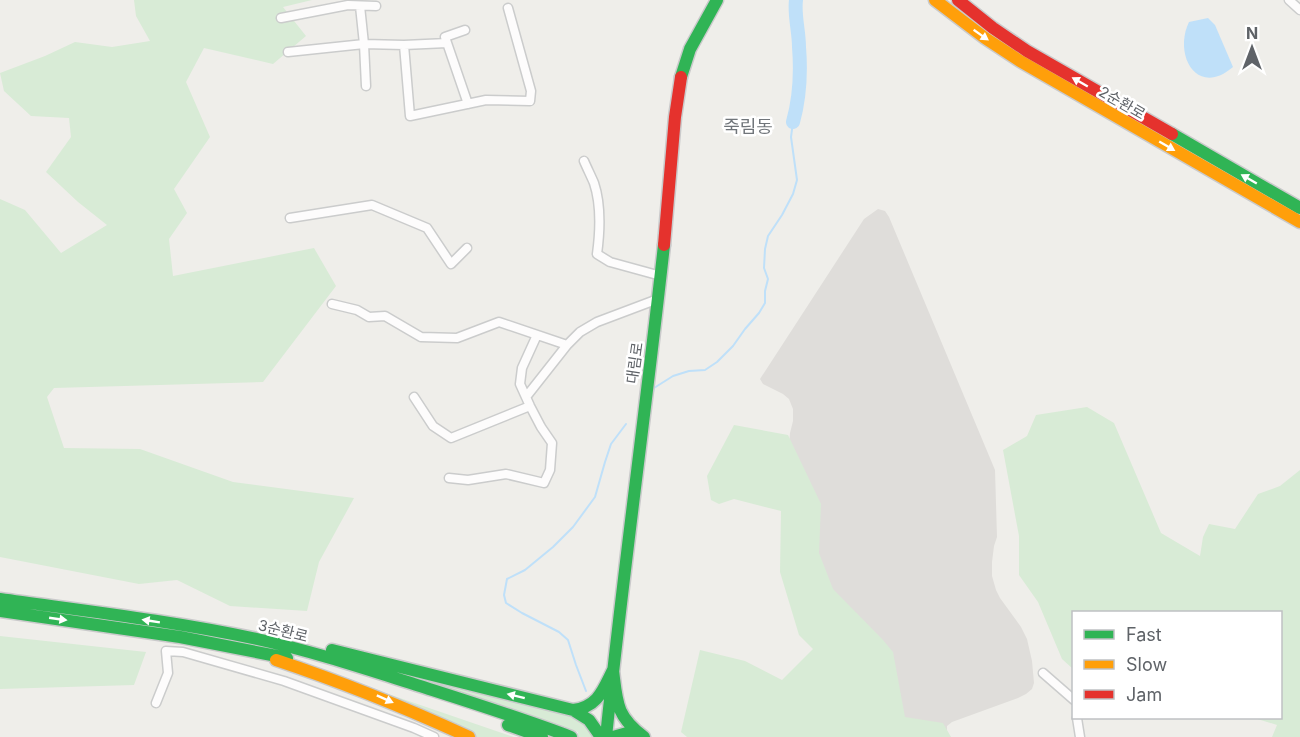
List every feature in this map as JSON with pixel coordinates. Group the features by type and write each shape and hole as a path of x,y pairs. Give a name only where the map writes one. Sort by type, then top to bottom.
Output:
{"main road":[{"name":"대림로","path":"606,737 661,276 680,79 690,49 717,0"},
{"name":"2순환로","path":"935,0 976,32 1020,61 1300,222"},
{"name":"2순환로","path":"958,0 1027,51 1300,208"},
{"name":"3순환로","path":"0,599 190,627 308,652 430,689 546,733"},
{"name":"3순환로","path":"0,611 250,649 324,667 492,720 546,733"},
{"path":"190,627 345,653 573,710 588,719 601,737"},
{"path":"209,642 256,654 372,693 469,737"},
{"path":"573,710 584,709 592,704 613,670"},
{"path":"613,670 620,714 630,727 644,737"},
{"path":"546,733 571,737"},
{"path":"613,737 627,733 644,737"}],"street":[{"path":"1289,0 1300,10"},
{"path":"281,18 348,5 376,6"},
{"path":"360,6 366,86"},
{"path":"404,45 410,116 486,100 530,101 531,91 508,8"},
{"path":"465,30 444,37 468,104"},
{"path":"288,51 364,44 447,43"},
{"path":"584,161 594,184 596,198 600,228 597,254 610,262 661,276"},
{"path":"290,218 372,205 427,228 451,264 467,248"},
{"path":"526,397 580,332 597,322 658,299"},
{"path":"332,304 357,310 369,317 385,316 421,337 457,338 499,322 567,345"},
{"path":"449,478 468,480 506,474 544,483 550,470 552,443 541,427 520,384 522,368 537,335"},
{"path":"414,397 433,426 451,438 530,406"},
{"path":"156,703 168,673 166,651 183,652 284,681 434,737"},
{"path":"1043,673 1072,698"},
{"path":"1077,719 1080,737"}],"shaded area":[{"path":"878,209 885,211 889,217 995,470 997,537 994,546 992,576 1000,598 1027,639 1032,661 1034,683 1032,689 1018,698 952,722 947,726 947,734 847,737 800,586 789,446 793,409 789,399 763,384 760,379 864,219"}],"green space":[{"path":"134,0 312,0 283,7 306,36 273,64 204,48 186,82 210,137 174,189 187,213 169,239 173,276 314,248 336,286 263,382 54,388 47,397 64,448 140,449 233,482 354,498 319,562 307,611 230,606 177,580 139,584 0,557 0,199 25,210 61,253 107,225 46,172 71,137 69,118 31,116 4,91 0,73 75,42 112,47 150,41 136,16"},
{"path":"1087,407 1114,423 1161,533 1200,556 1203,537 1209,524 1235,529 1258,494 1280,486 1300,470 1300,737 1272,737 1277,725 1257,719 1282,719 1282,611 1072,611 1072,668 1062,659 1038,602 1019,575 1019,536 1003,450 1027,436 1036,415"},
{"path":"734,425 788,435 821,504 819,553 833,589 893,652 905,717 943,723 951,737 687,737 681,732 700,650 745,661 782,680 813,649 799,635 780,572 781,511 734,499 719,504 711,500 707,476"},
{"path":"0,636 146,652 134,685 0,689"},
{"path":"361,662 571,714 589,727 593,737 577,737 578,732"},
{"path":"359,684 514,737 474,737"}],"water":[{"path":"1208,18 1215,25 1233,67 1220,75 1209,78 1199,75 1192,68 1186,59 1184,47 1189,22"}],"waterway":[{"path":"793,122 800,75 796,0"},
{"path":"653,392 654,388 673,376 689,371 705,370 717,362 733,346 765,303 768,279 764,268 768,236 793,194 797,180 791,137 793,122"},
{"path":"586,691 568,640 559,632 506,603 504,595 507,579 525,570 553,547 573,527 595,497 611,444 626,424"}],"traffic: fast":[{"path":"681,77 690,49 717,0"},
{"path":"1172,134 1300,208"},
{"path":"606,737 664,245"},
{"path":"0,599 161,622 278,644 420,686 571,737"},
{"path":"0,611 180,637 287,658"},
{"path":"332,650 573,710 589,720 601,737"},
{"path":"613,670 617,700 623,715 644,737"},
{"path":"573,710 594,701 603,691 613,670"},
{"path":"508,725 542,737"},
{"path":"613,737 627,733 641,736"}],"traffic: slow":[{"path":"935,0 1020,61 1300,222"},
{"path":"276,660 374,696 469,737"}],"traffic: jam":[{"path":"958,0 1027,51 1172,134"},
{"path":"664,245 675,117 681,77"}],"district":[{"name":"죽림동","path":"748,127"}]}
